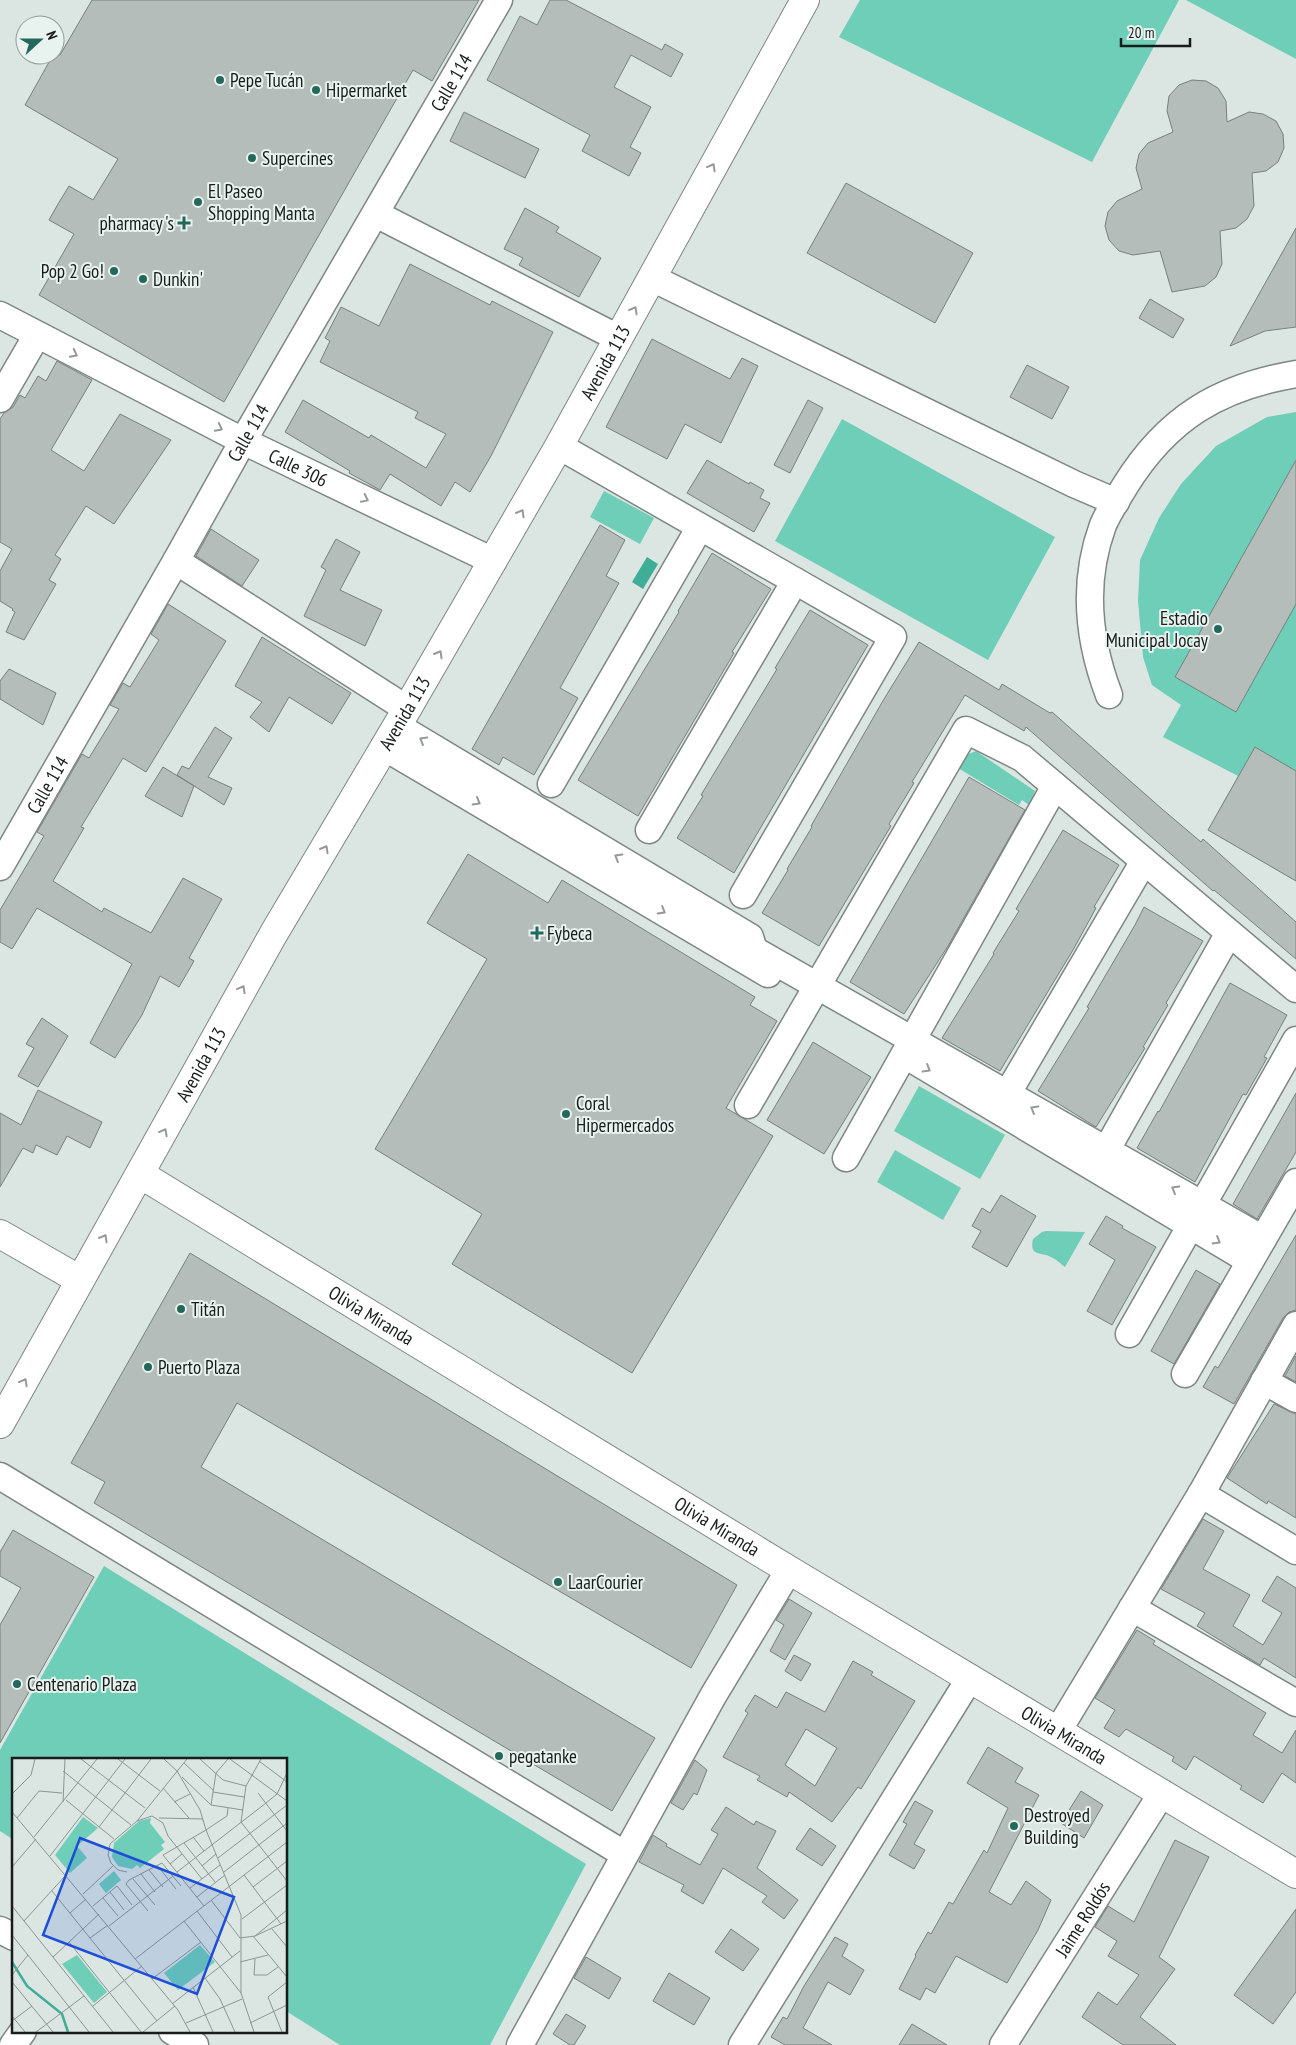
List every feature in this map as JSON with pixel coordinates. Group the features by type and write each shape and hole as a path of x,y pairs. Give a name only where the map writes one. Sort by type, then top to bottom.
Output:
{"main road":[{"name":"Avenida 113","path":"0,1424 274,933 559,446 652,278 799,2"},
{"name":"Olivia Miranda","path":"140,1174 789,1570 1296,1874"},
{"path":"0,1234 80,1280"}],"street":[{"name":"Calle 114","path":"0,867 176,561 243,440 500,0"},
{"path":"376,214 618,338"},
{"path":"652,278 1074,484 1116,502"},
{"name":"Calle 306","path":"0,315 243,440 493,561"},
{"path":"0,399 37,335"},
{"path":"1109,695 1094,648 1089,598 1095,549 1104,524 1135,469 1163,436 1194,410 1222,394 1249,384 1296,374"},
{"path":"559,446 893,637 743,895"},
{"path":"550,784 700,528"},
{"path":"176,561 396,727 531,820 644,887 750,937 754,950 814,992 1257,1250"},
{"path":"650,830 795,581"},
{"path":"748,1105 966,730 1022,758 1296,989"},
{"path":"846,1158 1055,786"},
{"path":"1003,1102 1144,861"},
{"path":"1101,1159 1230,933"},
{"path":"1129,1334 1296,1040"},
{"path":"1185,1374 1296,1182"},
{"path":"1058,1731 1200,1494 1296,1326"},
{"path":"1264,1381 1296,1399"},
{"path":"0,1476 624,1854"},
{"path":"1200,1494 1296,1551"},
{"path":"520,2045 713,1696 789,1570"},
{"path":"1132,1608 1296,1703"},
{"path":"742,2045 970,1678"},
{"name":"Jaime Roldós","path":"1003,2045 1162,1793"},
{"path":"0,1930 12,1937"},
{"path":"13,2045 22,2032"},
{"path":"174,2032 195,2045"}],"shaded area":[{"path":"860,0 1179,0 1092,162 839,37"},
{"path":"1186,0 1296,0 1296,59"},
{"name":"Estadio Municipal Jocay","path":"1296,412 1296,881 1208,830 1238,776 1163,737 1181,705 1152,685 1143,657 1138,601 1140,560 1159,518 1181,484 1216,446 1267,417"},
{"path":"842,419 1055,537 988,660 775,541"},
{"path":"604,491 654,518 640,544 590,517"},
{"path":"647,557 658,564 643,589 632,582"},
{"path":"976,751 1035,791 1029,805 1022,800 1019,805 958,768 966,755"},
{"path":"919,1086 1005,1135 980,1179 894,1131"},
{"path":"895,1150 961,1188 943,1220 877,1182"},
{"path":"1042,1232 1085,1232 1065,1267 1053,1258 1034,1251 1033,1239"},
{"path":"104,1566 586,1864 490,2045 340,2045 288,2012 288,1758 12,1758 12,1839 0,1831 0,1750"}],"building":[{"name":"El Paseo Shopping Manta","path":"92,0 479,0 432,81 413,70 224,402 39,295 74,234 49,220 58,204 69,186 93,200 118,159 25,105 47,65 65,65 65,46"},
{"path":"550,0 566,0 662,50 665,44 683,54 671,77 631,55 614,87 651,107 630,147 641,153 629,176 582,151 590,135 487,80 520,16 537,25"},
{"path":"1192,80 1206,81 1218,88 1226,101 1227,122 1249,112 1263,114 1276,121 1283,134 1284,148 1278,162 1266,171 1252,173 1254,206 1247,219 1236,228 1220,231 1222,264 1216,277 1205,286 1172,292 1160,251 1133,255 1119,251 1109,240 1105,226 1108,212 1117,201 1142,189 1136,168 1139,154 1148,143 1173,132 1167,111 1169,96 1179,85"},
{"path":"464,112 539,149 525,178 450,141"},
{"path":"846,183 973,253 935,323 807,253"},
{"path":"525,208 559,227 556,232 601,258 579,297 519,265 523,258 504,249"},
{"path":"1296,228 1296,327 1265,331 1230,346"},
{"path":"410,264 490,305 492,301 553,332 491,456 470,492 455,482 441,506 390,474 380,490 349,473 350,471 285,432 303,400 369,438 371,435 426,468 446,434 415,418 418,412 320,362 330,341 325,338 341,307 379,326"},
{"path":"1150,299 1184,319 1173,338 1139,318"},
{"path":"652,339 730,379 742,358 758,366 721,443 685,424 667,459 606,427"},
{"path":"57,361 92,380 51,450 84,471 120,414 171,440 114,524 86,506 55,555 61,559 49,580 56,584 24,640 6,632 15,612 0,601 0,571 12,549 0,542 0,419 4,413 13,407 20,395 25,398 38,376 46,381"},
{"path":"1027,365 1069,387 1052,419 1010,397"},
{"path":"808,400 823,408 790,473 774,465"},
{"path":"707,460 749,484 750,482 764,490 760,498 770,503 754,532 687,493"},
{"path":"1296,460 1296,604 1236,712 1175,677"},
{"path":"600,525 625,540 606,576 619,583 560,688 578,698 534,775 503,757 499,765 472,749"},
{"path":"211,529 259,560 242,586 196,556"},
{"path":"336,539 360,552 340,590 382,610 365,646 304,616 326,570 321,567"},
{"path":"712,553 771,589 732,652 734,653 638,816 578,780 679,612"},
{"path":"168,604 226,641 146,772 123,758 81,827 84,828 53,881 102,912 104,908 151,933 183,878 222,899 189,958 194,961 179,987 160,976 142,1015 115,1058 90,1043 132,964 37,908 12,949 0,942 0,910 44,836 37,832 82,754 89,758 119,709 110,705 123,683 130,687 159,640 151,634"},
{"path":"810,610 868,645 734,873 677,838"},
{"path":"262,637 351,693 332,724 289,697 269,732 250,717 262,702 235,686"},
{"path":"919,642 999,690 1002,684 1050,713 1052,712 1201,842 1203,839 1296,922 1296,959 1213,891 1026,727 1024,731 965,695 912,782 914,783 889,824 891,826 819,946 762,913 884,699"},
{"path":"9,669 56,693 43,725 0,699 0,681"},
{"path":"215,727 232,738 208,777 232,788 224,805 177,775 182,766 189,769"},
{"path":"1255,747 1296,771 1296,881 1208,830"},
{"path":"163,767 194,786 182,817 145,796"},
{"path":"969,777 1025,810 948,946 904,1014 850,982"},
{"path":"1063,830 1119,865 1094,907 1096,908 1073,950 1000,1071 942,1038 994,954 1019,911 1016,909"},
{"name":"Coral Hipermercados","path":"468,854 548,903 562,880 755,997 750,1005 777,1021 726,1108 773,1136 632,1373 452,1264 482,1214 375,1149 487,959 427,923"},
{"path":"1144,907 1203,941 1166,1003 1168,1005 1143,1047 1145,1048 1096,1127 1038,1091 1089,1008 1087,1007"},
{"path":"1230,983 1287,1015 1264,1057 1267,1058 1246,1095 1243,1094 1195,1182 1137,1148"},
{"path":"42,1018 68,1036 38,1087 18,1076 34,1048 26,1044"},
{"path":"813,1042 871,1077 824,1154 767,1120"},
{"path":"38,1090 102,1122 90,1148 67,1136 57,1155 36,1145 33,1153 23,1148 0,1187 0,1113 21,1125"},
{"path":"1296,1093 1296,1152 1257,1219 1233,1204"},
{"path":"1001,1195 1036,1216 1007,1267 972,1247 981,1231 972,1226 982,1208 990,1213"},
{"path":"1106,1216 1123,1226 1122,1228 1156,1247 1112,1325 1087,1311 1115,1260 1089,1244"},
{"path":"1296,1235 1296,1310 1289,1312 1283,1318 1234,1404 1203,1387 1215,1366 1218,1368"},
{"path":"190,1253 737,1585 691,1668 237,1403 201,1467 655,1738 612,1811 94,1503 105,1482 71,1463"},
{"path":"1196,1270 1220,1284 1174,1364 1151,1351"},
{"path":"1296,1356 1296,1382 1285,1376"},
{"path":"1274,1404 1296,1414 1296,1518 1268,1501 1267,1504 1227,1478"},
{"path":"1203,1519 1224,1531 1203,1569 1250,1595 1233,1626 1263,1645 1282,1613 1262,1601 1277,1576 1296,1588 1296,1678 1264,1658 1260,1665 1197,1626 1205,1613 1161,1589"},
{"name":"Centenario Plaza","path":"13,1530 94,1577 0,1743 0,1625 21,1588 0,1576 0,1552"},
{"path":"789,1599 812,1613 785,1660 770,1651 784,1625 776,1620"},
{"path":"1137,1630 1155,1641 1153,1644 1266,1713 1253,1735 1282,1753 1296,1730 1296,1783 1282,1773 1263,1803 1240,1789 1242,1786 1194,1756 1186,1770 1172,1761 1174,1757 1126,1729 1119,1737 1104,1728 1115,1710 1095,1698"},
{"path":"794,1655 811,1664 801,1681 785,1671"},
{"path":"853,1661 873,1672 871,1675 915,1701 861,1789 858,1787 832,1822 789,1792 787,1797 757,1780 760,1776 723,1757 748,1713 745,1711 755,1695 777,1708 786,1692 825,1712","holes":["806,1729 837,1748 815,1786 785,1765"]},
{"path":"988,1747 1023,1768 1015,1782 1039,1795 989,1892 1011,1905 1026,1881 1051,1900 1038,1930 1007,1983 956,1956 935,1993 926,1988 920,2000 899,1989 928,1932 931,1934 949,1902 953,1904 984,1850 987,1853 1008,1808 967,1783"},
{"path":"695,1760 707,1770 697,1795 694,1793 683,1810 671,1803"},
{"path":"1081,1791 1103,1805 1084,1838 1061,1823"},
{"path":"915,1801 933,1811 914,1844 925,1850 914,1869 889,1855 907,1824 903,1822"},
{"path":"726,1807 754,1825 756,1821 776,1831 757,1868 798,1900 784,1919 762,1902 767,1896 723,1868 703,1904 681,1891 684,1885 639,1862 653,1835 667,1844 666,1846 700,1865 718,1834 711,1830"},
{"path":"810,1828 836,1846 822,1866 796,1849"},
{"path":"1175,1840 1209,1857 1159,1957 1175,1969 1140,2017 1176,2045 1123,2045 1082,2017 1098,1992 1117,2005 1139,1975 1108,1956 1117,1941 1095,1927 1108,1906 1134,1922"},
{"path":"1296,1909 1296,1992 1273,2024 1234,1995"},
{"path":"731,1929 759,1949 743,1971 715,1952"},
{"path":"835,1937 848,1944 842,1956 864,1970 850,1995 828,1982 803,2028 832,2045 785,2045 771,2037 783,2017 787,2019 804,1986"},
{"path":"586,1957 621,1978 609,1999 574,1978"},
{"path":"669,1973 710,1998 694,2025 653,2001"},
{"path":"566,2014 586,2026 574,2045 570,2045 553,2034"},
{"path":"912,2024 947,2045 899,2045"}],"place":[{"name":"Pepe Tucán","path":"220,80"},
{"name":"Hipermarket","path":"316,90"},
{"name":"Supercines","path":"252,158"},
{"name":"El Paseo Shopping Manta","path":"198,202"},
{"name":"pharmacy 's","path":"184,223"},
{"name":"Pop 2 Go!","path":"114,271"},
{"name":"Dunkin'","path":"143,279"},
{"name":"Estadio Municipal Jocay","path":"1218,629"},
{"name":"Fybeca","path":"537,933"},
{"name":"Coral Hipermercados","path":"566,1114"},
{"name":"Titán","path":"181,1309"},
{"name":"Puerto Plaza","path":"148,1367"},
{"name":"LaarCourier","path":"558,1582"},
{"name":"Centenario Plaza","path":"17,1684"},
{"name":"pegatanke","path":"499,1756"},
{"name":"Destroyed Building","path":"1014,1826"}]}
